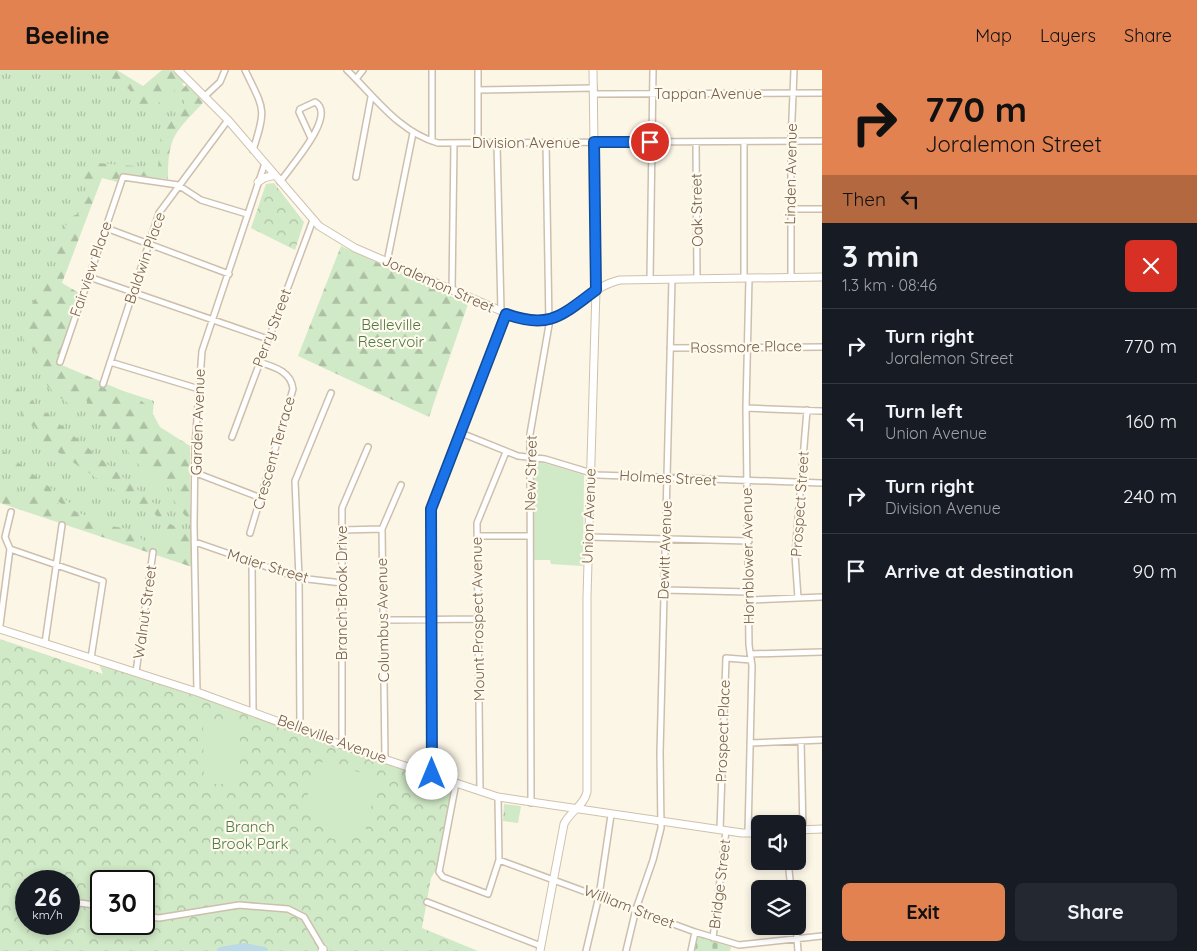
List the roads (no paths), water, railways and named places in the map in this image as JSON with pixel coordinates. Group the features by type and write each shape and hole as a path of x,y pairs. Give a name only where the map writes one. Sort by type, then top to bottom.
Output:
{"street":[{"name":"Joralemon Street","path":"178,70 228,120 313,220 343,241 503,312 530,321 549,320"},
{"path":"205,96 220,82 225,70"},
{"path":"245,70 263,110 263,119 253,150"},
{"name":"Division Avenue","path":"347,70 372,97 414,133 432,141 454,144 822,142"},
{"path":"356,78 363,70"},
{"path":"432,70 432,141"},
{"path":"478,70 478,143"},
{"name":"Union Avenue","path":"540,948 555,879 564,824 574,810 584,801 587,792 589,537 596,290 594,70"},
{"path":"650,279 650,142 653,70"},
{"name":"Linden Avenue","path":"791,278 790,210 794,70"},
{"name":"Tappan Avenue","path":"478,90 594,91 652,94 822,93"},
{"path":"356,177 372,97"},
{"path":"280,182 311,138 320,125 322,114 318,103 311,103 300,109 299,112 311,138"},
{"name":"Baldwin Place","path":"104,384 132,292 161,209 228,120"},
{"path":"387,262 414,133"},
{"name":"Oak Street","path":"696,142 697,278"},
{"name":"Hornblower Avenue","path":"744,142 747,278 746,408 751,657 748,834"},
{"path":"452,291 454,144"},
{"path":"432,774 431,509 461,433 503,312 497,144"},
{"name":"New Street","path":"531,804 530,434 549,320 546,144"},
{"name":"Garden Avenue","path":"197,692 195,446 202,351 211,319 229,274 265,163"},
{"path":"258,182 268,176 275,176"},
{"name":"Fairview Place","path":"60,362 123,177 178,185"},
{"path":"178,185 201,200 247,214"},
{"path":"790,210 822,209"},
{"name":"Perry Street","path":"232,437 313,220"},
{"path":"106,228 149,242 229,274"},
{"path":"89,277 268,339"},
{"path":"549,320 560,315 596,290 620,280 822,277"},
{"name":"Dewitt Avenue","path":"626,951 636,909 656,849 661,822 660,753 672,278"},
{"name":"Rossmore Place","path":"670,348 822,347"},
{"path":"110,362 199,389"},
{"name":"Crescent Terrace","path":"250,533 293,387 283,371 260,362"},
{"path":"300,728 299,578 295,481 331,392"},
{"path":"746,408 822,410"},
{"name":"Prospect Street","path":"798,598 795,555 807,410"},
{"name":"Holmes Street","path":"461,433 506,452 530,458 545,459 591,472 667,478 822,483"},
{"name":"Branch Brook Drive","path":"342,745 342,508 368,446"},
{"name":"Mount Prospect Avenue","path":"480,791 478,517 506,452"},
{"path":"196,473 261,498"},
{"name":"Columbus Avenue","path":"385,759 382,529 401,485"},
{"path":"11,512 5,537 6,544 10,549 103,581 91,658"},
{"path":"45,644 62,525"},
{"path":"342,530 382,529"},
{"path":"478,536 530,536"},
{"path":"589,537 749,541"},
{"name":"Maier Street","path":"195,542 299,578 342,583"},
{"path":"0,625 10,549"},
{"name":"Walnut Street","path":"136,672 153,552"},
{"path":"252,562 253,711"},
{"path":"664,590 749,592"},
{"path":"749,600 822,597"},
{"path":"384,620 478,619"},
{"name":"Belleville Avenue","path":"0,629 197,692 300,728 342,745 498,797 531,804 751,834"},
{"path":"751,657 822,652"},
{"name":"Prospect Place","path":"723,830 726,658 751,657"},
{"path":"750,743 822,740"},
{"path":"800,815 801,741"},
{"path":"456,783 439,869 440,875 488,894 500,860 498,797"},
{"path":"586,951 599,896 611,815"},
{"path":"806,830 822,829"},
{"name":"Bridge Street","path":"713,938 723,830"},
{"name":"William Street","path":"500,860 713,938 747,946 822,936"},
{"path":"427,902 540,948"},
{"path":"80,903 90,904"},
{"path":"155,917 239,905 279,907 293,910 304,917 315,932 323,950"},
{"name":"Bridge Street","path":"691,951 695,932"},
{"path":"797,935 798,951"}],"waterway":[{"path":"221,951 244,947 264,951"}],"park label":[{"name":"Belleville Reservoir","path":"391,334"},
{"name":"Branch Brook Park","path":"250,836"}]}
